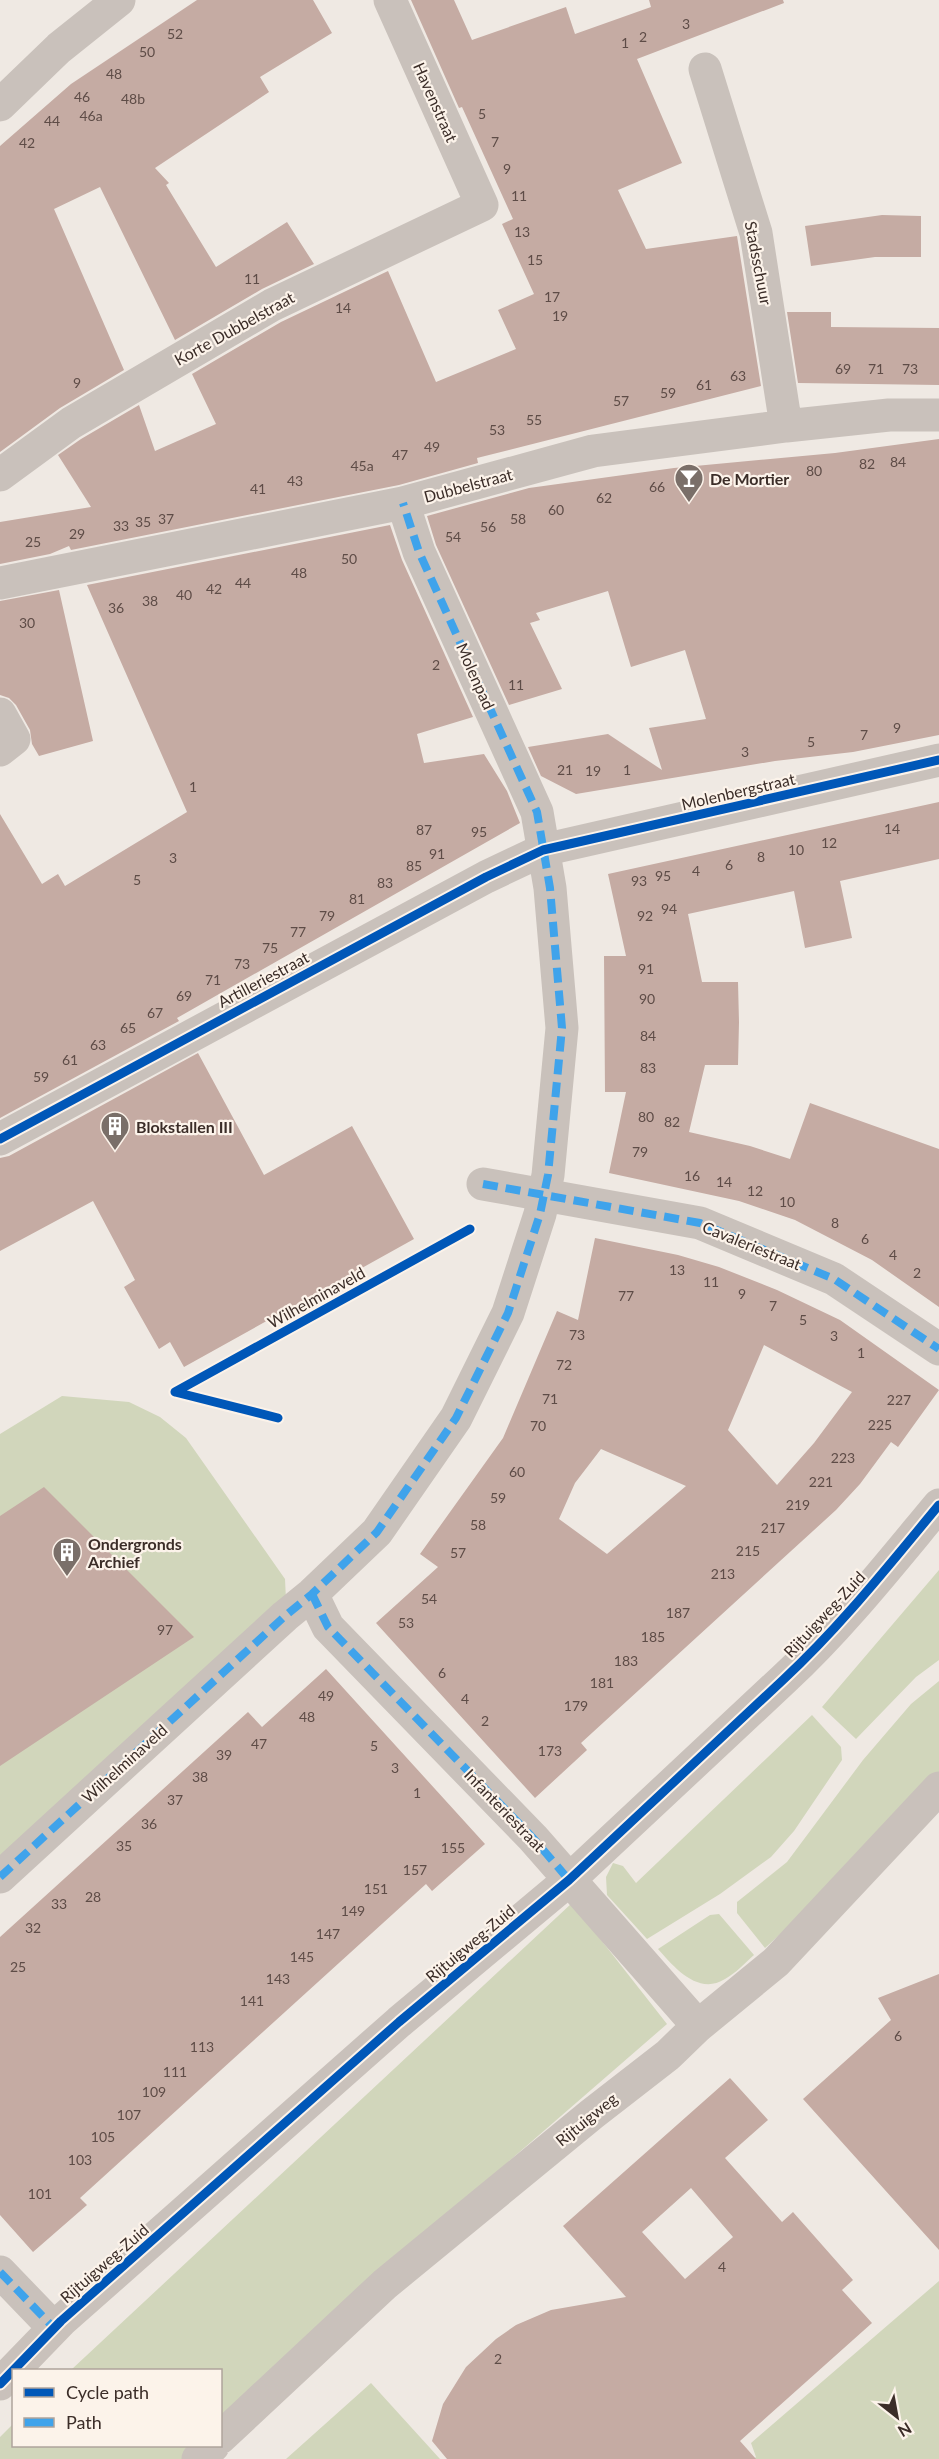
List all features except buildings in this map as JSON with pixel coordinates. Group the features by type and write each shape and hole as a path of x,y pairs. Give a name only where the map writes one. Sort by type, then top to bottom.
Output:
{"street":[{"path":"0,105 59,48 119,0"},
{"name":"Havenstraat","path":"390,0 482,205"},
{"name":"Stadsschuur","path":"705,69 756,233 786,426"},
{"name":"Korte Dubbelstraat","path":"0,475 71,423 272,305 482,205"},
{"name":"Dubbelstraat","path":"0,583 403,503 593,451 889,415 939,415"},
{"name":"Molenpad","path":"403,503 419,552 537,812 543,850"},
{"name":"Molenbergstraat","path":"543,850 939,760"},
{"name":"Artilleriestraat","path":"0,1139 486,877 543,850"},
{"name":"Wilhelminaveld","path":"0,1876 312,1594 377,1532 456,1418 508,1313 540,1214 548,1174 562,1028 553,916 543,850"},
{"name":"Cavaleriestraat","path":"483,1184 700,1223 834,1278 939,1349"},
{"name":"Rijtuigweg-Zuid","path":"14,2369 54,2328 399,2022 569,1880 808,1657 861,1599 939,1506"},
{"name":"Infanteriestraat","path":"312,1594 328,1627 533,1838 698,2026"},
{"name":"Rijtuigweg","path":"222,2436 385,2284 592,2114 668,2055 698,2026 776,1962 939,1788"},
{"path":"0,2272 54,2328"},
{"name":"Rijtuigweg-Zuid","path":"0,2384 12,2372"},
{"path":"198,2459 211,2447"}],"green space":[{"path":"62,1396 129,1402 160,1417 186,1438 285,1579 286,1600 0,1859 0,1434"},
{"path":"939,1570 939,1660 916,1677 856,1739 822,1707"},
{"path":"939,1681 939,1774 823,1895 765,1948 737,1913 737,1902 787,1862 863,1760 911,1704"},
{"path":"812,1715 841,1747 842,1760 794,1831 771,1857 720,1894 647,1939 607,1895 606,1877 613,1863 623,1866 636,1883"},
{"path":"572,1903 667,2024 469,2196 222,2421 222,2369 72,2369"},
{"path":"719,1914 754,1955 725,1979 715,1983 696,1982 679,1971 658,1949 710,1915"},
{"path":"939,2281 939,2459 754,2459 756,2457 751,2443"},
{"path":"371,2383 440,2459 286,2459"},
{"path":"12,2425 12,2447 196,2447 183,2459 0,2459 0,2437"}],"marked path":[{"path":"0,1877 285,1616 312,1594 377,1532 456,1418 508,1313 540,1214 548,1175 562,1028 550,888 537,812 419,552 403,503"},
{"path":"483,1184 700,1223 834,1279 939,1349"},
{"path":"312,1594 328,1627 533,1838 569,1880"},
{"path":"0,2272 54,2328"}],"cycle path":[{"path":"0,1139 486,877 543,850 939,760"},
{"path":"175,1392 470,1229"},
{"path":"175,1392 278,1418"},
{"path":"15,2369 61,2321 399,2022 569,1880 805,1659 845,1616 939,1505"},
{"path":"0,2384 12,2372"}],"place":[{"name":"De Mortier","path":"689,504"},
{"name":"Blokstallen III","path":"115,1152"},
{"name":"Ondergronds Archief","path":"67,1578"}]}
